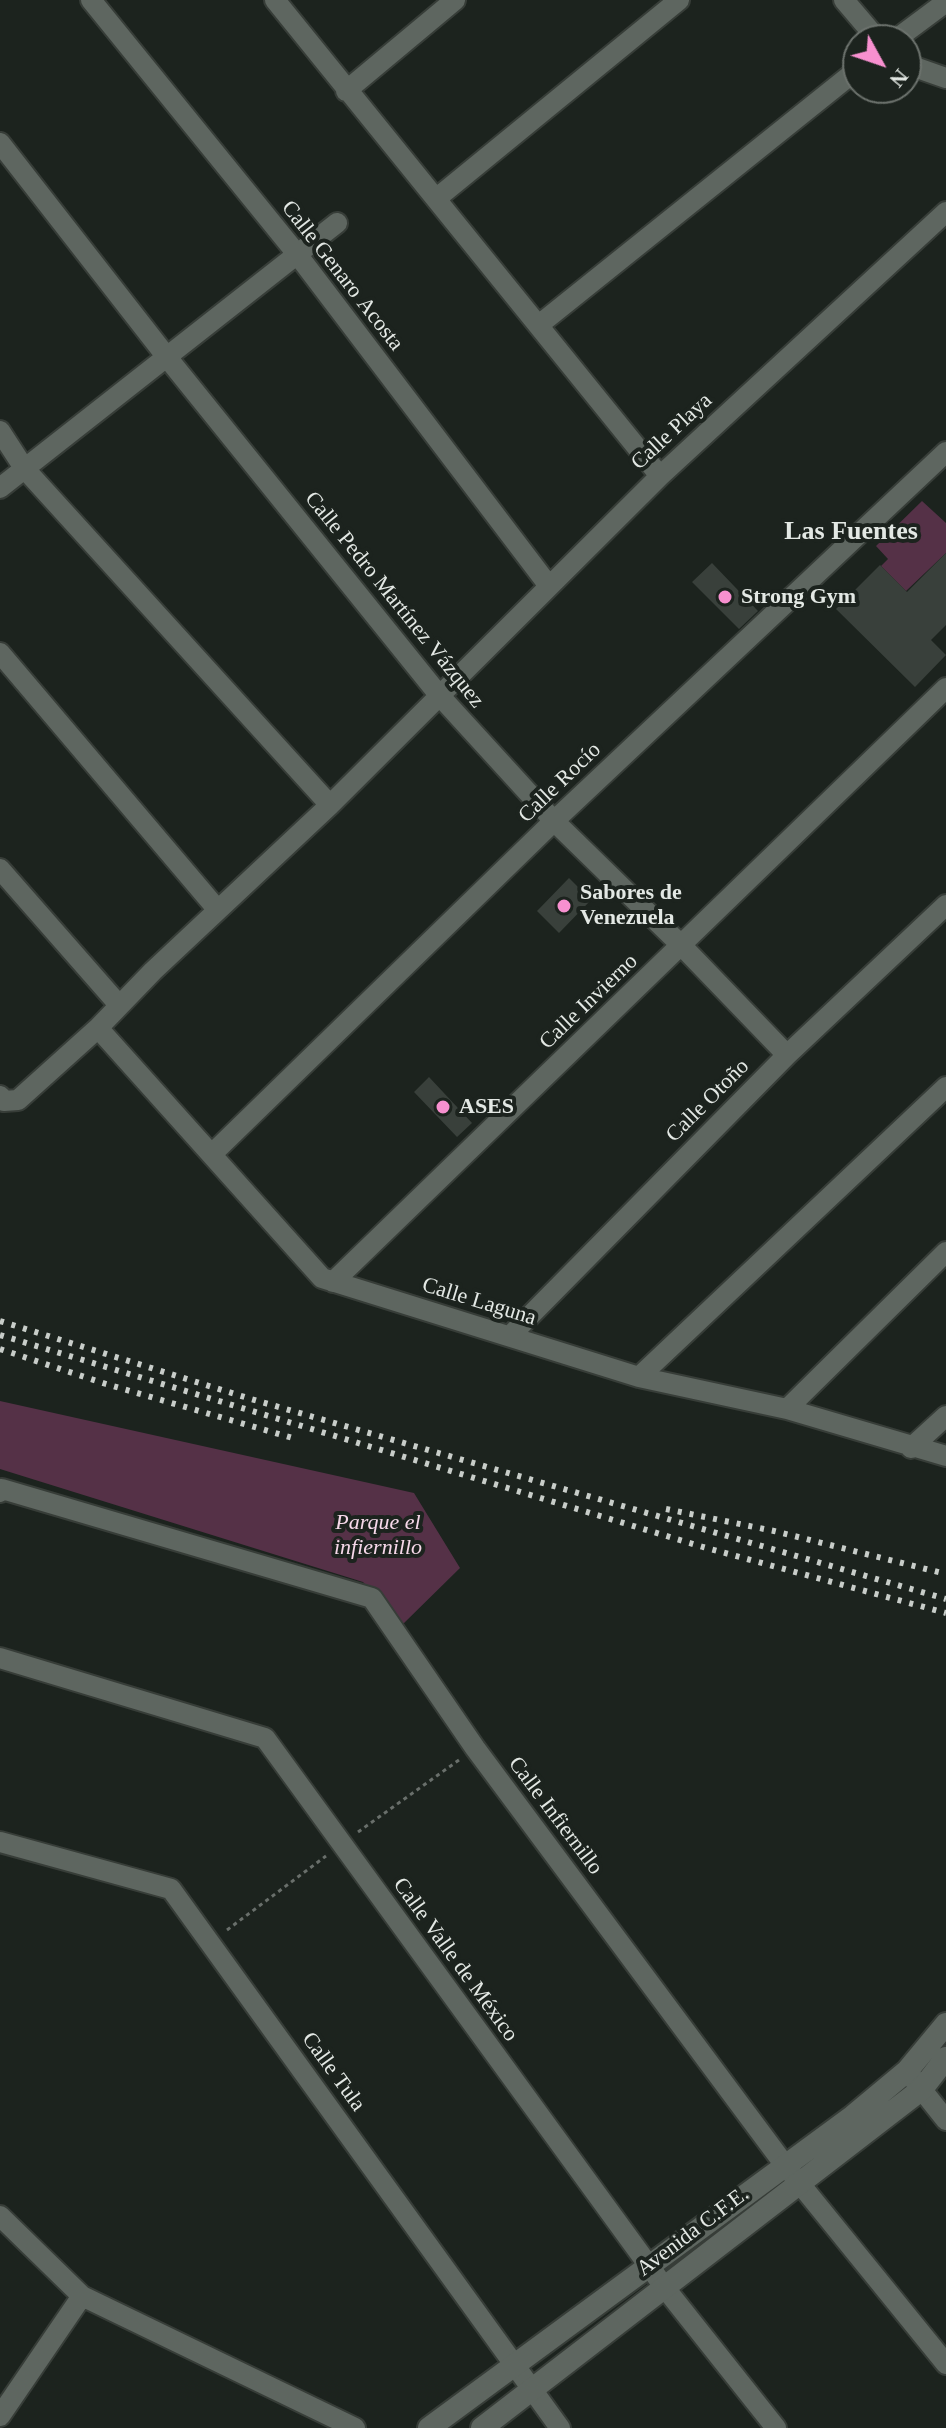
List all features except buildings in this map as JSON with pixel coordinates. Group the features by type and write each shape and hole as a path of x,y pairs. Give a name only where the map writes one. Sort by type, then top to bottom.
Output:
{"street":[{"name":"Calle Genaro Acosta","path":"91,0 297,254 549,586"},
{"path":"275,0 660,476"},
{"path":"346,91 455,0"},
{"path":"437,198 679,0"},
{"path":"844,0 864,24"},
{"path":"916,24 946,2"},
{"path":"922,70 946,78"},
{"path":"540,324 842,82"},
{"name":"Calle Pedro Martínez Vázquez","path":"0,143 166,356 439,695 554,821 682,946 787,1055"},
{"name":"Calle Playa","path":"2,1098 18,1100 98,1028 217,909 330,805 660,476 946,212"},
{"path":"0,488 337,223"},
{"path":"0,431 24,468 330,805"},
{"name":"Calle Rocío","path":"212,1154 554,821 946,452"},
{"path":"0,653 217,909"},
{"name":"Calle Invierno","path":"333,1282 946,688"},
{"path":"0,869 119,1005"},
{"name":"Calle Otoño","path":"510,1336 787,1055 946,905"},
{"name":"Calle Laguna","path":"98,1028 322,1278 639,1377 787,1409 946,1456"},
{"path":"639,1377 946,1087"},
{"path":"787,1409 946,1252"},
{"path":"911,1448 946,1416"},
{"name":"Calle Infiernillo","path":"0,1492 17,1494 372,1598 475,1748 784,2164 946,2364"},
{"name":"Calle Valle de México","path":"0,1658 265,1738 665,2288 776,2428"},
{"name":"Calle Tula","path":"0,1842 171,1889 560,2428"},
{"name":"Avenida C.F.E.","path":"429,2428 853,2116 907,2071 946,2024"},
{"name":"Avenida C.F.E.","path":"482,2428 922,2089 946,2058"},
{"path":"907,2071 946,2120"},
{"path":"0,2216 82,2296 355,2428"},
{"path":"0,2416 82,2296"}],"green space":[{"path":"922,501 946,523 946,553 906,591 881,566 888,559 876,546"},
{"name":"Parque el infiernillo","path":"0,1401 414,1493 460,1568 402,1625 363,1582 0,1469"}],"railway":[{"path":"0,1321 251,1399 946,1599"},
{"path":"0,1335 703,1547 946,1613"},
{"path":"0,1349 106,1384 296,1439"},
{"path":"666,1509 774,1531 946,1574"}],"place":[{"name":"Strong Gym","path":"725,597"},
{"name":"Sabores de Venezuela","path":"564,906"},
{"name":"ASES","path":"443,1107"}],"district":[{"name":"Las Fuentes","path":"851,532"}]}
